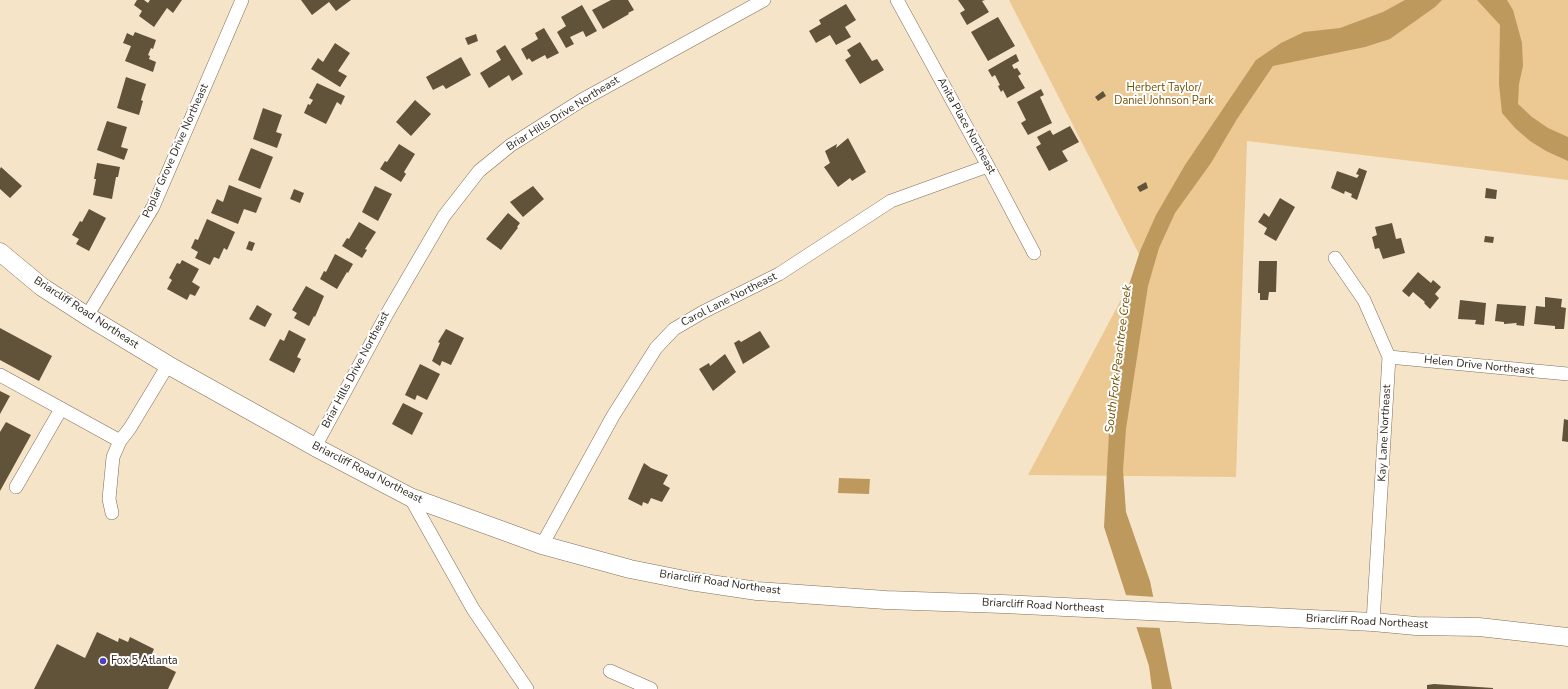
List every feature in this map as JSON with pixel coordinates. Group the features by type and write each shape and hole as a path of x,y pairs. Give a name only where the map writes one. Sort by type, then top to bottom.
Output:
{"main road":[{"name":"Briarcliff Road Northeast","path":"0,252 42,287 168,365 315,447 410,497 542,545 630,569 690,581 757,591 886,600 1003,604 1373,622 1416,626 1479,627 1568,637"}],"street":[{"name":"Poplar Grove Drive Northeast","path":"87,316 153,207 242,0"},
{"name":"Briar Hills Drive Northeast","path":"315,447 388,312 444,216 479,171 511,145 582,100 764,0"},
{"name":"Anita Place Northeast","path":"896,0 988,166 1034,253"},
{"name":"Carol Lane Northeast","path":"542,545 613,416 656,348 674,329 703,312 779,274 891,201 988,166"},
{"name":"Kay Lane Northeast","path":"1335,258 1364,300 1389,357 1373,622"},
{"name":"Helen Drive Northeast","path":"1389,357 1568,374"},
{"path":"112,513 109,499 114,457 120,441 130,428 168,365"},
{"path":"0,376 120,441"},
{"path":"16,487 61,409"},
{"path":"410,497 472,609 527,689"},
{"path":"610,670 651,689"}],"green space":[{"name":"Herbert Taylor/ Daniel Johnson Park","path":"1009,0 1568,0 1568,180 1247,141 1236,477 1028,475 1142,260"}],"water":[{"name":"South Fork Peachtree Creek","path":"1405,0 1442,0 1435,7 1390,39 1365,47 1273,66 1237,119 1211,163 1175,213 1159,248 1148,286 1126,429 1123,470 1126,512 1150,581 1172,689 1152,689 1149,666 1104,527 1111,394 1120,325 1128,288 1140,251 1156,215 1185,165 1256,60 1281,43 1304,32 1340,28 1383,12"},
{"path":"1477,0 1507,0 1513,10 1522,43 1523,66 1519,84 1518,104 1532,117 1548,128 1568,137 1568,161 1546,151 1530,141 1515,128 1502,113 1499,84 1500,25"},
{"path":"839,478 870,479 869,494 838,493"}],"pier":[{"path":"1125,595 1155,597 1161,628 1135,627"}],"building":[{"path":"137,0 144,0 148,3 150,0 182,0 173,13 167,8 154,27 139,16 142,11 134,5"},
{"path":"301,0 351,0 336,11 329,2 312,15"},
{"path":"611,0 628,0 634,10 603,29 592,10"},
{"path":"958,0 985,0 982,1 989,12 967,25 960,13 965,10"},
{"path":"846,4 856,20 845,27 851,37 836,45 830,35 816,43 809,31 821,24 819,20"},
{"path":"582,5 597,31 586,37 583,31 570,37 574,44 566,48 557,32 566,26 561,17"},
{"path":"998,17 1015,46 988,61 971,32"},
{"path":"544,28 559,53 547,59 545,55 532,62 529,58 527,60 521,49 538,39 535,33"},
{"path":"135,32 156,40 153,49 151,48 148,55 150,56 149,59 156,62 153,72 125,61 131,46 123,43 127,33 133,36"},
{"path":"476,34 478,41 468,45 465,38"},
{"path":"860,42 872,61 877,59 884,70 860,84 845,60 851,56 847,50"},
{"path":"335,43 350,53 338,71 347,76 340,87 311,69 318,58 323,62"},
{"path":"505,45 523,74 512,81 509,75 489,88 480,73 501,60 496,51"},
{"path":"1016,54 1019,61 1012,65 1014,69 1017,68 1021,74 1018,76 1025,88 1007,98 1003,90 1001,92 998,86 1000,85 995,75 992,77 988,70"},
{"path":"461,57 471,75 446,89 443,85 433,90 426,77"},
{"path":"126,77 146,84 141,100 143,101 139,115 117,108"},
{"path":"317,83 345,96 341,105 337,102 326,124 304,113 308,104 310,105 313,100 309,98"},
{"path":"1041,89 1044,95 1040,97 1052,123 1028,135 1021,123 1026,120 1017,102"},
{"path":"1103,91 1106,96 1098,101 1095,97"},
{"path":"415,100 431,114 411,136 396,122"},
{"path":"263,108 282,115 276,132 282,134 277,148 253,139"},
{"path":"107,121 127,127 121,147 128,149 124,160 97,150"},
{"path":"1070,126 1079,142 1062,151 1068,161 1049,171 1036,147 1041,144 1037,137 1050,130 1053,135"},
{"path":"848,138 866,172 852,181 850,178 838,187 824,167 830,163 825,151 837,144 836,148"},
{"path":"399,144 415,154 404,172 406,174 401,182 380,169 385,161 387,162"},
{"path":"251,148 273,157 260,189 238,180"},
{"path":"97,163 120,167 118,177 116,177 112,199 93,195"},
{"path":"1,167 22,186 10,198 0,189"},
{"path":"1359,168 1367,171 1357,200 1351,197 1352,194 1345,191 1344,194 1331,188 1337,171 1357,178 1359,175 1356,174"},
{"path":"1146,182 1148,188 1140,192 1137,187"},
{"path":"229,185 262,198 256,213 244,209 238,224 211,213 217,199 223,202"},
{"path":"375,186 392,194 378,221 362,212"},
{"path":"533,186 544,199 523,217 510,202"},
{"path":"1486,188 1497,190 1496,199 1485,198"},
{"path":"294,189 304,193 300,203 290,199"},
{"path":"1280,198 1295,207 1276,241 1264,234 1267,228 1258,222 1264,213 1269,217"},
{"path":"89,209 106,218 89,251 76,244 79,239 72,235 80,221 82,222"},
{"path":"508,213 520,223 517,227 518,228 501,250 486,239"},
{"path":"207,219 235,232 227,250 224,248 219,259 214,257 210,265 195,258 198,252 191,248 195,239 198,240"},
{"path":"359,222 376,232 365,249 367,250 362,258 342,246 347,238 349,239"},
{"path":"1392,223 1396,239 1401,238 1405,253 1383,259 1379,248 1375,249 1372,237 1377,235 1375,227"},
{"path":"1485,236 1494,237 1493,243 1484,242"},
{"path":"249,241 255,243 252,251 246,249"},
{"path":"335,254 353,264 337,289 320,279 324,271 326,272"},
{"path":"182,260 199,269 192,282 200,287 195,296 190,294 187,300 167,289 172,280 169,278 177,263 180,264"},
{"path":"1259,261 1277,261 1276,292 1269,292 1268,300 1260,300 1260,293 1258,293"},
{"path":"1418,272 1431,283 1433,280 1441,287 1435,294 1439,298 1430,309 1424,303 1425,302 1413,292 1409,297 1402,291"},
{"path":"306,286 324,296 315,317 314,316 309,326 294,318 297,313 292,310"},
{"path":"1545,297 1562,299 1561,307 1566,308 1564,329 1555,329 1555,326 1534,324 1536,306 1545,307"},
{"path":"1460,300 1486,303 1484,325 1475,324 1476,320 1458,319"},
{"path":"1497,304 1526,306 1524,326 1516,325 1517,323 1504,324 1504,322 1495,321"},
{"path":"257,305 272,314 265,327 249,319"},
{"path":"0,328 52,356 39,381 0,360"},
{"path":"446,329 464,338 451,365 442,361 440,366 432,361 440,343 438,342"},
{"path":"289,330 306,339 297,357 301,359 294,373 269,360 280,339 284,341"},
{"path":"760,331 770,347 743,364 734,343 739,340 741,342"},
{"path":"725,354 736,372 713,391 699,369 709,363 710,366"},
{"path":"420,364 440,374 427,400 417,395 415,400 405,395"},
{"path":"0,391 10,396 0,414"},
{"path":"403,403 423,413 412,435 392,424"},
{"path":"1564,419 1568,420 1568,442 1562,441"},
{"path":"6,422 31,435 0,491 0,432"},
{"path":"644,463 651,468 668,475 663,484 670,488 662,502 651,498 648,504 643,502 642,506 628,499"},
{"name":"Fox 5 Atlanta","path":"97,632 118,642 119,638 128,642 130,637 154,649 151,656 159,660 158,663 176,672 168,689 34,689 57,644 85,658"},
{"path":"1434,684 1493,689 1427,689 1427,685"}],"place":[{"name":"Fox 5 Atlanta","path":"103,661"}]}
